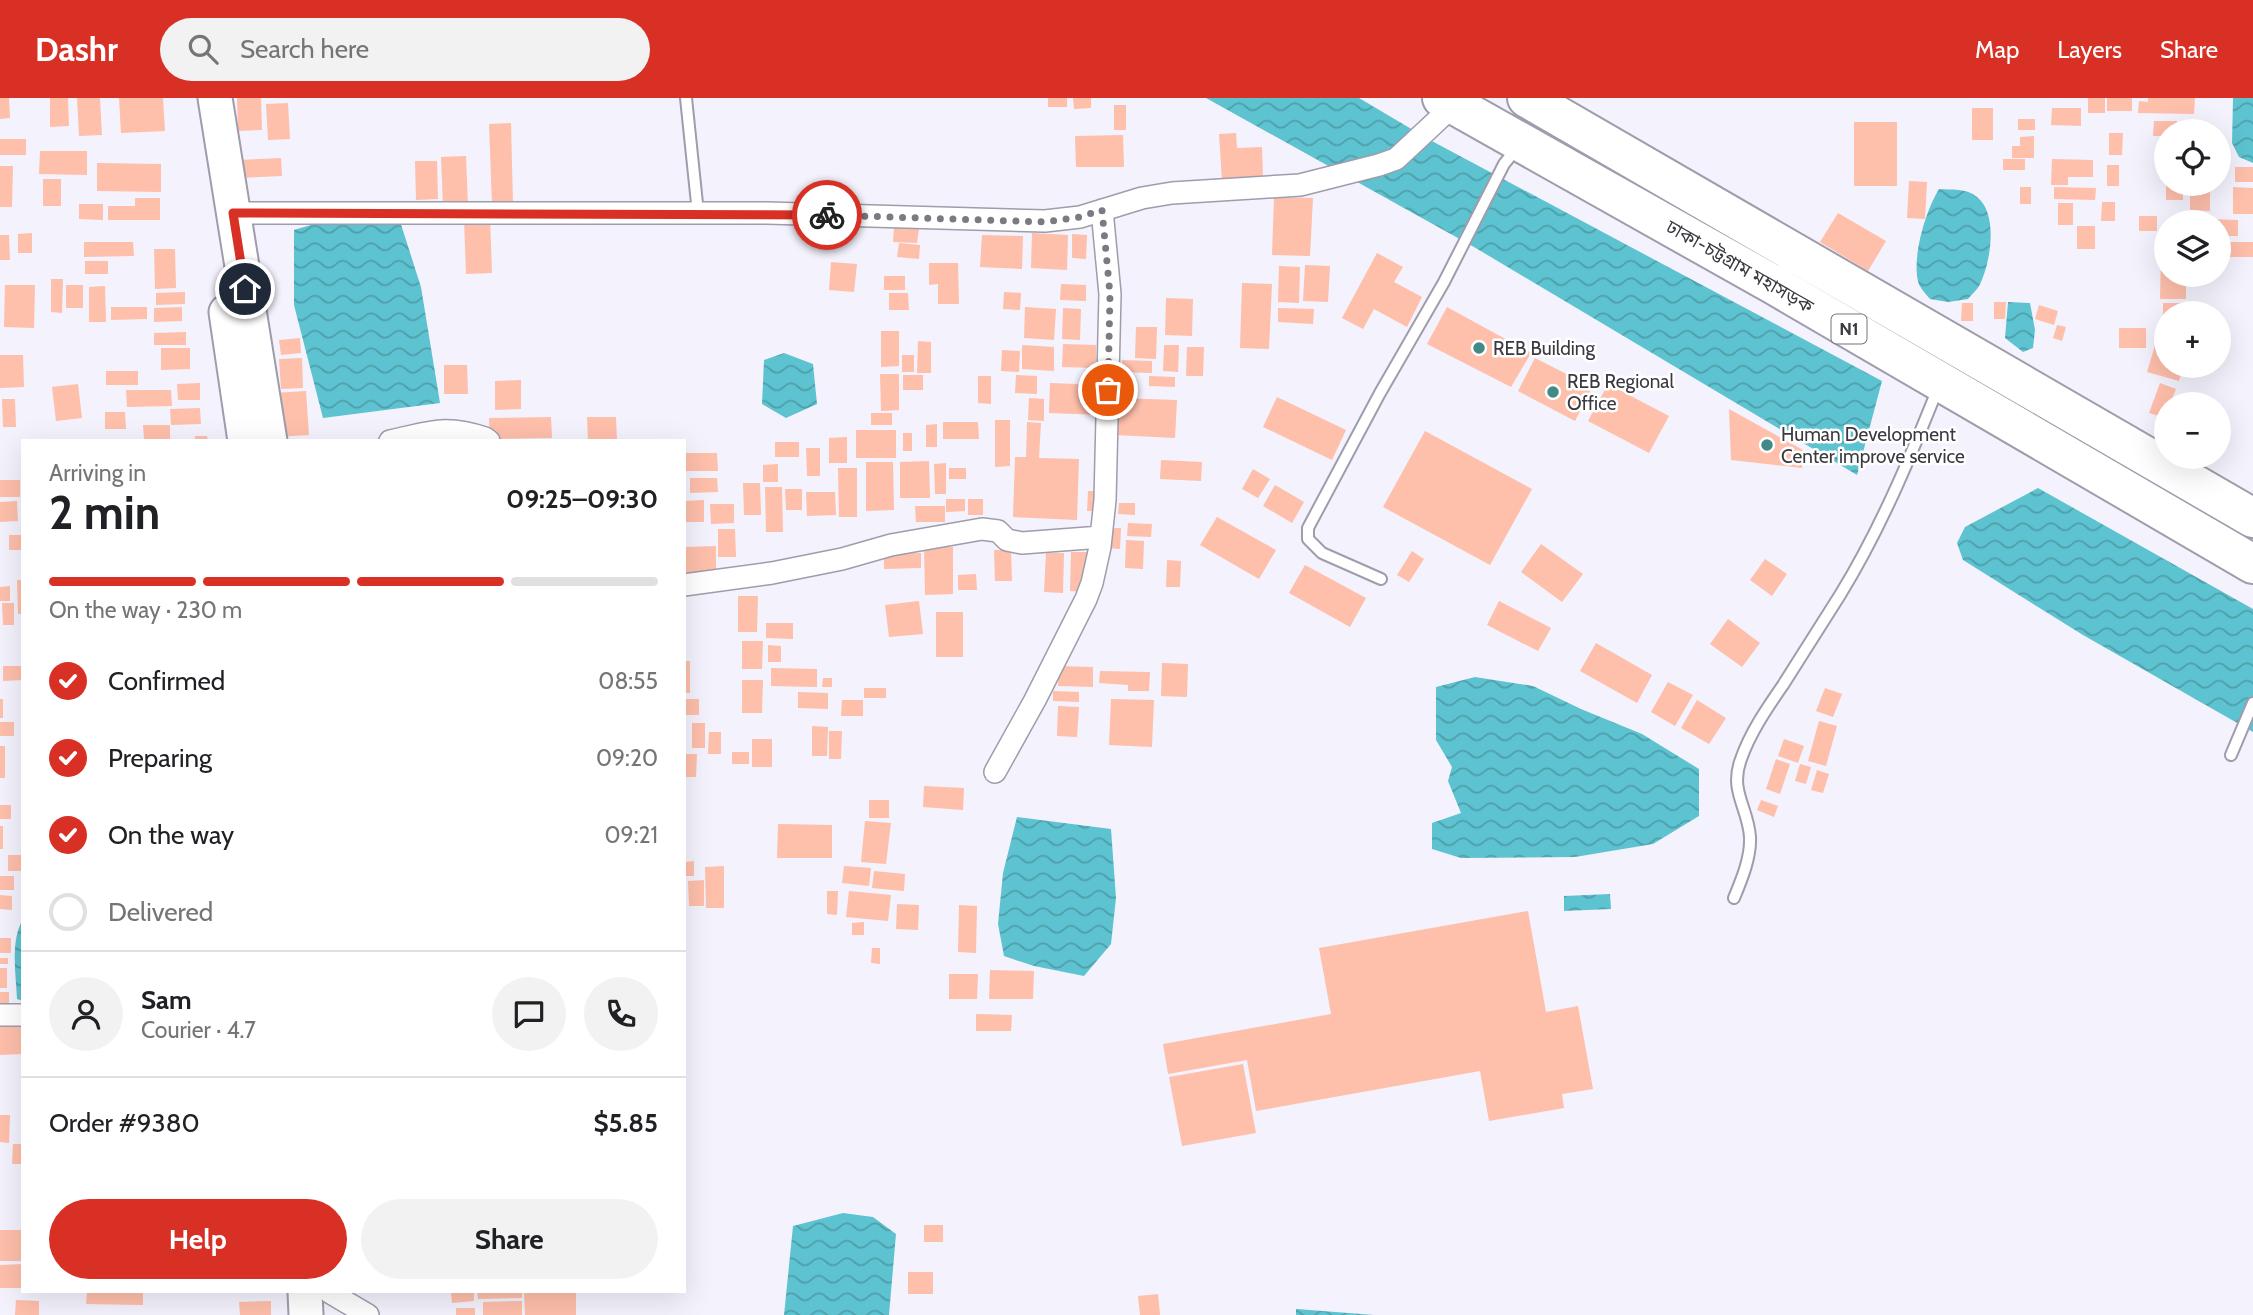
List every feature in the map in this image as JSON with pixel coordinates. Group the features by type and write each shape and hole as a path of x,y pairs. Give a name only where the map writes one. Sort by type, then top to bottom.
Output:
{"highway":[{"name":"ঢাকা-চট্টগ্রাম মহাসড়ক","path":"1527,98 2253,517"},
{"name":"ঢাকা-চট্টগ্রাম মহাসড়ক","path":"1459,103 1521,143 1776,286 2253,564"}],"main road":[{"path":"191,98 245,439"},
{"path":"215,98 270,439"},
{"path":"305,1293 306,1315"},
{"path":"327,1315 328,1293"}],"street":[{"path":"233,213 767,213 1045,222 1080,217 1142,198 1300,185 1379,166 1396,159 1459,103"},
{"path":"995,772 1086,599 1101,537 1105,500 1110,294 1102,210"},
{"path":"399,439 454,429 486,439"},
{"path":"686,585 772,573 842,559 891,545 982,529 998,531 1007,540 1022,543 1101,537"},
{"path":"0,1015 21,1015"},
{"path":"330,1293 368,1315"}],"lane":[{"path":"685,98 698,213"},
{"path":"1381,579 1322,553 1308,539 1308,528 1380,393 1444,282 1504,164 1521,143"},
{"path":"1734,898 1746,869 1750,838 1746,814 1737,793 1740,761 1760,720 1842,593 1916,444 1941,382"},
{"path":"2231,755 2253,703"}],"water":[{"path":"1206,98 1359,98 1430,140 1882,381 1857,475 1474,247"},
{"path":"2233,98 2253,98 2253,163 2239,157 2232,143"},
{"path":"1939,189 1973,194 1984,204 1988,214 1991,237 1988,262 1980,284 1968,299 1948,302 1930,299 1918,281 1917,259 1921,234"},
{"path":"398,215 421,287 440,403 323,418 294,305 294,230 341,216"},
{"path":"2008,302 2030,303 2035,330 2033,348 2023,352 2005,338"},
{"path":"784,353 813,364 817,404 786,418 762,404 764,360"},
{"path":"2038,488 2253,609 2253,732 2083,635 1963,560 1957,543 1965,527"},
{"path":"1475,677 1533,686 1642,734 1699,769 1699,816 1653,844 1575,857 1461,858 1432,849 1432,823 1461,813 1448,781 1452,767 1436,740 1436,687"},
{"path":"1017,817 1111,829 1116,898 1111,944 1084,976 1034,966 1004,956 998,924 1003,873"},
{"path":"1610,894 1611,909 1564,911 1564,896"},
{"path":"21,924 21,1000 17,999 15,958"},
{"path":"843,1213 873,1217 896,1234 889,1315 784,1315 793,1226"},
{"path":"1297,1309 1374,1315 1296,1315"}],"building":[{"path":"0,98 9,98 10,118 0,119"},
{"path":"50,98 68,98 69,126 50,127"},
{"path":"77,98 100,98 102,135 79,136"},
{"path":"119,98 163,98 165,131 121,133"},
{"path":"237,98 261,98 262,130 238,131"},
{"path":"1048,98 1067,98 1067,107 1048,107"},
{"path":"1073,98 1091,98 1091,108 1074,109"},
{"path":"2088,98 2105,98 2105,113 2088,113"},
{"path":"2107,98 2132,98 2132,111 2107,111"},
{"path":"2148,98 2195,98 2194,114 2138,113 2139,101 2148,102"},
{"path":"288,103 290,139 268,140 266,104"},
{"path":"1114,105 1126,105 1126,130 1114,130"},
{"path":"1972,108 1993,108 1993,140 1972,140"},
{"path":"2052,108 2081,108 2081,126 2051,125"},
{"path":"2018,119 2035,119 2035,130 2018,130"},
{"path":"1854,122 1897,122 1897,186 1854,186"},
{"path":"511,123 513,204 492,205 489,124"},
{"path":"1236,133 1237,148 1262,147 1263,178 1222,181 1219,134"},
{"path":"2109,133 2123,133 2122,155 2109,155"},
{"path":"1123,135 1124,167 1076,167 1075,136"},
{"path":"2034,136 2034,158 2012,158 2012,146 2020,146 2020,137"},
{"path":"0,139 26,139 26,155 0,155"},
{"path":"40,151 87,151 87,175 39,174"},
{"path":"466,156 468,206 443,207 441,157"},
{"path":"281,158 282,176 238,178 237,160"},
{"path":"2003,159 2025,159 2025,170 2003,170"},
{"path":"2052,159 2093,160 2093,177 2068,177 2068,185 2051,185"},
{"path":"415,161 437,161 438,199 416,200"},
{"path":"97,163 161,164 161,192 97,191"},
{"path":"2107,165 2119,165 2119,186 2107,186"},
{"path":"0,166 13,166 12,207 0,207"},
{"path":"2235,167 2253,167 2253,182 2235,182"},
{"path":"43,179 61,179 61,206 43,206"},
{"path":"1909,181 1927,182 1925,219 1907,218"},
{"path":"2020,187 2031,187 2031,204 2020,204"},
{"path":"2054,187 2096,188 2095,200 2054,199"},
{"path":"2233,187 2253,188 2253,214 2233,214"},
{"path":"2166,196 2183,196 2183,200 2166,200"},
{"path":"2190,196 2210,196 2210,210 2190,210"},
{"path":"1274,197 1313,198 1310,256 1272,255"},
{"path":"135,198 160,198 160,220 108,220 108,206 135,206"},
{"path":"2102,202 2115,202 2115,221 2101,221"},
{"path":"2058,203 2073,203 2073,225 2058,225"},
{"path":"79,204 103,204 103,220 79,219"},
{"path":"1838,213 1886,241 1868,271 1820,242"},
{"path":"2139,216 2154,216 2154,231 2139,231"},
{"path":"490,218 492,273 466,274 464,219"},
{"path":"2231,220 2238,220 2238,236 2231,236"},
{"path":"894,226 919,228 917,243 893,242"},
{"path":"2077,226 2095,226 2095,249 2077,249"},
{"path":"32,233 32,253 18,253 18,234"},
{"path":"1032,233 1068,235 1067,270 1031,268"},
{"path":"1072,234 1087,235 1086,259 1072,258"},
{"path":"0,235 9,235 10,260 0,260"},
{"path":"982,235 1023,236 1022,269 980,267"},
{"path":"84,242 133,242 134,256 84,257"},
{"path":"2231,242 2253,242 2253,257 2231,257"},
{"path":"899,243 920,245 919,259 897,257"},
{"path":"154,249 175,249 176,288 155,289"},
{"path":"1377,253 1403,267 1394,282 1422,297 1407,327 1374,309 1363,329 1342,318"},
{"path":"85,261 108,261 108,274 85,274"},
{"path":"831,262 857,264 854,292 829,290"},
{"path":"929,263 958,263 959,304 938,304 938,284 929,285"},
{"path":"1305,265 1330,266 1328,302 1303,301"},
{"path":"1279,266 1300,267 1299,303 1278,302"},
{"path":"884,276 905,276 905,290 884,290"},
{"path":"51,279 63,279 62,313 51,312"},
{"path":"1242,283 1272,284 1269,349 1240,348"},
{"path":"1061,284 1086,285 1086,301 1060,300"},
{"path":"5,285 35,285 34,328 4,327"},
{"path":"66,285 83,285 83,308 66,308"},
{"path":"105,286 106,322 89,322 89,287"},
{"path":"2160,287 2186,287 2186,299 2160,299"},
{"path":"185,292 185,304 156,305 156,293"},
{"path":"1004,292 1021,293 1020,310 1003,309"},
{"path":"889,293 908,293 909,310 889,310"},
{"path":"1166,298 1193,299 1192,336 1165,335"},
{"path":"1994,302 2006,302 2005,319 1994,319"},
{"path":"1962,303 1973,303 1973,321 1961,321"},
{"path":"2039,305 2058,311 2054,325 2035,319"},
{"path":"111,307 147,307 147,319 111,320"},
{"path":"182,307 182,321 154,322 154,308"},
{"path":"1025,307 1056,309 1054,340 1024,338"},
{"name":"REB Building","path":"1447,307 1531,353 1511,387 1427,344"},
{"path":"1063,308 1081,309 1080,340 1062,339"},
{"path":"1278,308 1314,309 1313,324 1278,322"},
{"path":"2057,325 2066,327 2062,341 2053,338"},
{"path":"1136,327 1157,327 1156,359 1135,358"},
{"path":"2119,328 2146,328 2146,348 2119,348"},
{"path":"881,331 899,331 899,366 881,367"},
{"path":"186,332 186,345 154,345 154,333"},
{"path":"300,338 301,353 281,355 279,340"},
{"path":"918,341 931,342 931,373 917,373"},
{"path":"1063,344 1096,345 1096,368 1062,367"},
{"path":"1022,345 1054,347 1054,371 1022,369"},
{"path":"1164,345 1179,345 1178,372 1163,371"},
{"path":"1187,347 1204,347 1203,376 1186,376"},
{"path":"161,348 190,348 190,369 161,370"},
{"path":"2154,349 2154,374 2147,372"},
{"path":"1002,350 1020,351 1019,372 1001,371"},
{"path":"0,355 23,355 24,387 0,388"},
{"path":"902,355 914,355 914,372 902,372"},
{"path":"302,358 303,388 281,389 279,359"},
{"path":"1535,358 1592,387 1575,421 1518,391"},
{"path":"1122,360 1152,361 1152,373 1122,372"},
{"path":"444,365 467,365 468,394 444,394"},
{"path":"106,371 138,371 138,385 106,385"},
{"path":"880,374 899,374 899,410 881,411"},
{"path":"903,375 923,375 923,390 903,390"},
{"path":"1016,375 1037,376 1037,394 1015,393"},
{"path":"978,376 991,376 991,404 978,403"},
{"path":"1149,376 1175,377 1175,387 1149,386"},
{"path":"521,380 521,409 495,410 495,381"},
{"path":"200,383 200,400 178,400 177,384"},
{"path":"1050,383 1103,385 1101,415 1049,413"},
{"path":"2160,383 2176,389 2175,392 2157,392"},
{"path":"78,384 82,418 56,421 52,387"},
{"path":"1608,384 1669,416 1649,453 1588,421"},
{"path":"126,390 171,390 172,406 127,407"},
{"path":"306,391 309,435 276,437 273,393"},
{"path":"1277,397 1346,430 1332,460 1263,427"},
{"path":"1029,398 1044,399 1044,421 1028,420"},
{"path":"1116,398 1177,400 1175,438 1115,435"},
{"path":"2,399 15,399 16,427 3,427"},
{"path":"2154,399 2154,415 2149,413"},
{"path":"200,408 201,424 171,425 170,409"},
{"path":"1729,409 1803,450 1802,468 1731,460"},
{"path":"105,412 125,412 126,429 105,429"},
{"path":"871,413 892,413 892,425 871,425"},
{"path":"551,417 552,438 490,439 489,418"},
{"path":"587,417 616,417 617,439 588,439"},
{"path":"995,420 1010,420 1010,466 995,467"},
{"path":"943,422 978,422 979,439 943,439"},
{"path":"1027,422 1041,423 1039,458 1079,459 1077,520 1013,517 1015,457 1026,457"},
{"path":"937,424 937,447 926,447 926,425"},
{"path":"143,425 170,425 170,439 144,439"},
{"path":"856,430 896,430 896,458 856,458"},
{"path":"1425,431 1532,489 1490,565 1383,507"},
{"path":"903,433 912,433 912,451 903,451"},
{"path":"195,436 207,436 208,439 195,439"},
{"path":"847,437 847,463 829,463 829,438"},
{"path":"775,442 799,442 799,457 775,457"},
{"path":"806,448 820,448 820,476 807,476"},
{"path":"686,453 717,453 718,471 686,471"},
{"path":"1161,460 1202,462 1201,481 1160,479"},
{"path":"929,461 930,498 900,498 900,462"},
{"path":"866,462 893,462 894,510 866,511"},
{"path":"946,463 946,494 935,494 934,464"},
{"path":"778,464 778,482 763,482 763,465"},
{"path":"838,468 857,468 857,517 839,517"},
{"path":"949,468 966,468 966,479 949,479"},
{"path":"1253,469 1270,479 1258,498 1242,489"},
{"path":"690,478 717,478 718,492 690,493"},
{"path":"0,480 20,480 20,497 0,497"},
{"path":"743,483 760,483 761,515 744,515"},
{"path":"1275,485 1304,502 1292,523 1263,506"},
{"path":"765,487 782,487 783,532 766,532"},
{"path":"785,489 802,489 802,510 786,510"},
{"path":"1088,491 1103,491 1102,511 1087,511"},
{"path":"806,492 835,492 836,515 807,516"},
{"path":"946,499 965,499 965,511 946,512"},
{"path":"968,499 983,499 983,515 968,515"},
{"path":"704,500 704,522 686,522 686,501"},
{"path":"17,501 18,521 0,522 0,502"},
{"path":"1119,503 1135,503 1135,515 1118,514"},
{"path":"710,504 734,504 734,523 711,524"},
{"path":"915,506 945,506 945,522 916,522"},
{"path":"1217,517 1276,550 1259,579 1200,545"},
{"path":"1128,523 1152,524 1151,537 1127,536"},
{"path":"1108,528 1121,528 1120,549 1107,548"},
{"path":"718,529 735,529 736,557 718,557"},
{"path":"9,535 21,535 21,550 9,550"},
{"path":"1126,540 1144,541 1143,569 1125,568"},
{"path":"1541,544 1583,574 1562,602 1521,572"},
{"path":"716,546 716,577 686,577 686,547"},
{"path":"924,547 953,547 953,594 925,595"},
{"path":"994,550 1011,550 1012,581 995,581"},
{"path":"1412,551 1424,559 1409,582 1397,575"},
{"path":"1071,552 1088,552 1087,592 1070,591"},
{"path":"921,553 921,568 884,569 884,554"},
{"path":"1046,553 1064,553 1063,593 1044,592"},
{"path":"1765,559 1787,574 1772,596 1750,580"},
{"path":"1167,560 1181,561 1180,587 1166,587"},
{"path":"1305,565 1366,598 1350,627 1289,593"},
{"path":"976,574 977,590 958,590 958,575"},
{"path":"17,580 21,580 21,614 18,614"},
{"path":"10,586 10,601 0,601 0,587"},
{"path":"738,596 758,596 757,632 738,632"},
{"path":"919,601 923,634 889,637 885,605"},
{"path":"1499,601 1551,628 1538,651 1487,625"},
{"path":"2,603 14,603 14,625 3,625"},
{"path":"936,612 963,612 963,657 936,657"},
{"path":"1728,619 1760,643 1742,667 1710,644"},
{"path":"766,623 793,623 793,639 766,638"},
{"path":"742,641 763,641 762,669 742,669"},
{"path":"1596,643 1652,675 1637,703 1580,671"},
{"path":"768,645 781,646 781,662 768,662"},
{"path":"686,661 690,661 690,693 686,693"},
{"path":"1162,663 1188,664 1187,697 1161,696"},
{"path":"3,666 21,666 21,680 3,681"},
{"path":"1059,666 1093,667 1093,687 1058,686"},
{"path":"771,668 817,669 817,687 771,686"},
{"path":"1100,671 1150,672 1149,691 1128,691 1128,685 1099,683"},
{"path":"823,678 832,678 832,687 822,687"},
{"path":"742,680 763,680 762,713 742,713"},
{"path":"1668,682 1693,695 1675,726 1651,712"},
{"path":"864,688 886,688 886,698 864,698"},
{"path":"1825,688 1842,694 1833,717 1816,711"},
{"path":"1053,691 1079,692 1079,702 1053,701"},
{"path":"798,692 828,693 828,709 798,708"},
{"path":"0,699 3,699 3,718 0,718"},
{"path":"686,699 699,699 699,715 686,715"},
{"path":"1111,699 1154,700 1152,747 1109,745"},
{"path":"842,700 863,700 863,716 841,716"},
{"path":"1697,700 1726,718 1709,744 1681,728"},
{"path":"1058,706 1079,707 1077,737 1057,736"},
{"path":"1819,721 1837,726 1826,766 1808,761"},
{"path":"0,722 14,722 14,736 0,736"},
{"path":"692,723 705,723 705,748 692,748"},
{"path":"812,726 828,727 827,756 812,756"},
{"path":"829,731 842,731 841,759 829,759"},
{"path":"709,732 721,732 721,754 708,754"},
{"path":"752,739 772,739 772,767 752,767"},
{"path":"1784,739 1804,746 1798,763 1778,756"},
{"path":"0,746 5,746 5,778 0,778"},
{"path":"732,752 749,752 749,764 732,764"},
{"path":"686,754 697,754 696,777 686,777"},
{"path":"1776,759 1790,764 1780,794 1766,789"},
{"path":"1800,764 1811,767 1806,784 1795,781"},
{"path":"1817,770 1829,774 1823,793 1811,790"},
{"path":"924,786 964,788 963,810 923,807"},
{"path":"869,800 889,800 889,818 869,818"},
{"path":"1761,800 1778,806 1774,817 1757,810"},
{"path":"0,805 11,805 11,819 0,819"},
{"path":"865,821 891,823 886,864 861,862"},
{"path":"778,824 832,825 832,858 777,858"},
{"path":"0,826 3,826 3,849 0,849"},
{"path":"8,855 21,855 21,871 8,871"},
{"path":"694,861 694,876 686,876 686,862"},
{"path":"724,866 724,908 706,908 705,867"},
{"path":"844,866 871,868 869,886 842,883"},
{"path":"874,871 905,874 904,891 872,888"},
{"path":"0,876 14,876 14,890 0,890"},
{"path":"704,880 704,906 689,906 688,881"},
{"path":"827,891 838,891 837,915 827,914"},
{"path":"849,891 891,895 888,921 846,917"},
{"path":"0,895 12,896 12,910 0,909"},
{"path":"897,904 919,905 918,930 896,929"},
{"path":"959,905 977,906 976,953 958,952"},
{"path":"1528,911 1546,1012 1578,1006 1593,1089 1562,1094 1564,1108 1489,1121 1480,1071 1256,1111 1247,1060 1168,1074 1163,1044 1331,1014 1319,948"},
{"path":"864,922 864,935 852,935 852,923"},
{"path":"0,938 11,938 11,953 0,953"},
{"path":"872,948 880,948 880,964 871,963"},
{"path":"0,958 8,958 8,964 0,964"},
{"path":"0,968 7,968 7,988 0,988"},
{"path":"990,970 1034,971 1033,999 989,999"},
{"path":"949,974 978,974 977,999 949,999"},
{"path":"0,992 9,992 9,1012 0,1012"},
{"path":"976,1014 1012,1015 1011,1031 976,1031"},
{"path":"0,1021 21,1021 21,1054 0,1055"},
{"path":"1243,1064 1256,1133 1182,1146 1169,1077"},
{"path":"0,1115 10,1115 9,1143 0,1142"},
{"path":"13,1144 21,1144 21,1164 12,1164"},
{"path":"924,1225 943,1225 943,1242 924,1242"},
{"path":"0,1230 21,1230 21,1261 0,1261"},
{"path":"21,1264 21,1288 0,1288 0,1265"},
{"path":"908,1272 933,1272 933,1294 908,1294"},
{"path":"87,1293 143,1293 143,1305 86,1304"},
{"path":"451,1293 474,1293 474,1301 452,1303"},
{"path":"477,1293 522,1293 522,1298 478,1299"},
{"path":"524,1293 576,1293 576,1315 525,1315"},
{"path":"1158,1294 1160,1315 1140,1315 1138,1296"},
{"path":"16,1300 39,1301 39,1315 15,1315"},
{"path":"271,1301 271,1315 240,1315 239,1302"},
{"path":"522,1301 522,1315 483,1315 483,1302"},
{"path":"456,1308 475,1308 475,1315 456,1315"}],"way so far":[{"path":"827,215 1045,222 1080,217 1102,210 1110,294 1108,390"}],"place":[{"name":"REB Building","path":"1479,348"},
{"name":"REB Regional Office","path":"1553,392"},
{"name":"Human Development Center improve service","path":"1767,445"}],"route":[{"path":"245,289 233,213 827,215"}]}
